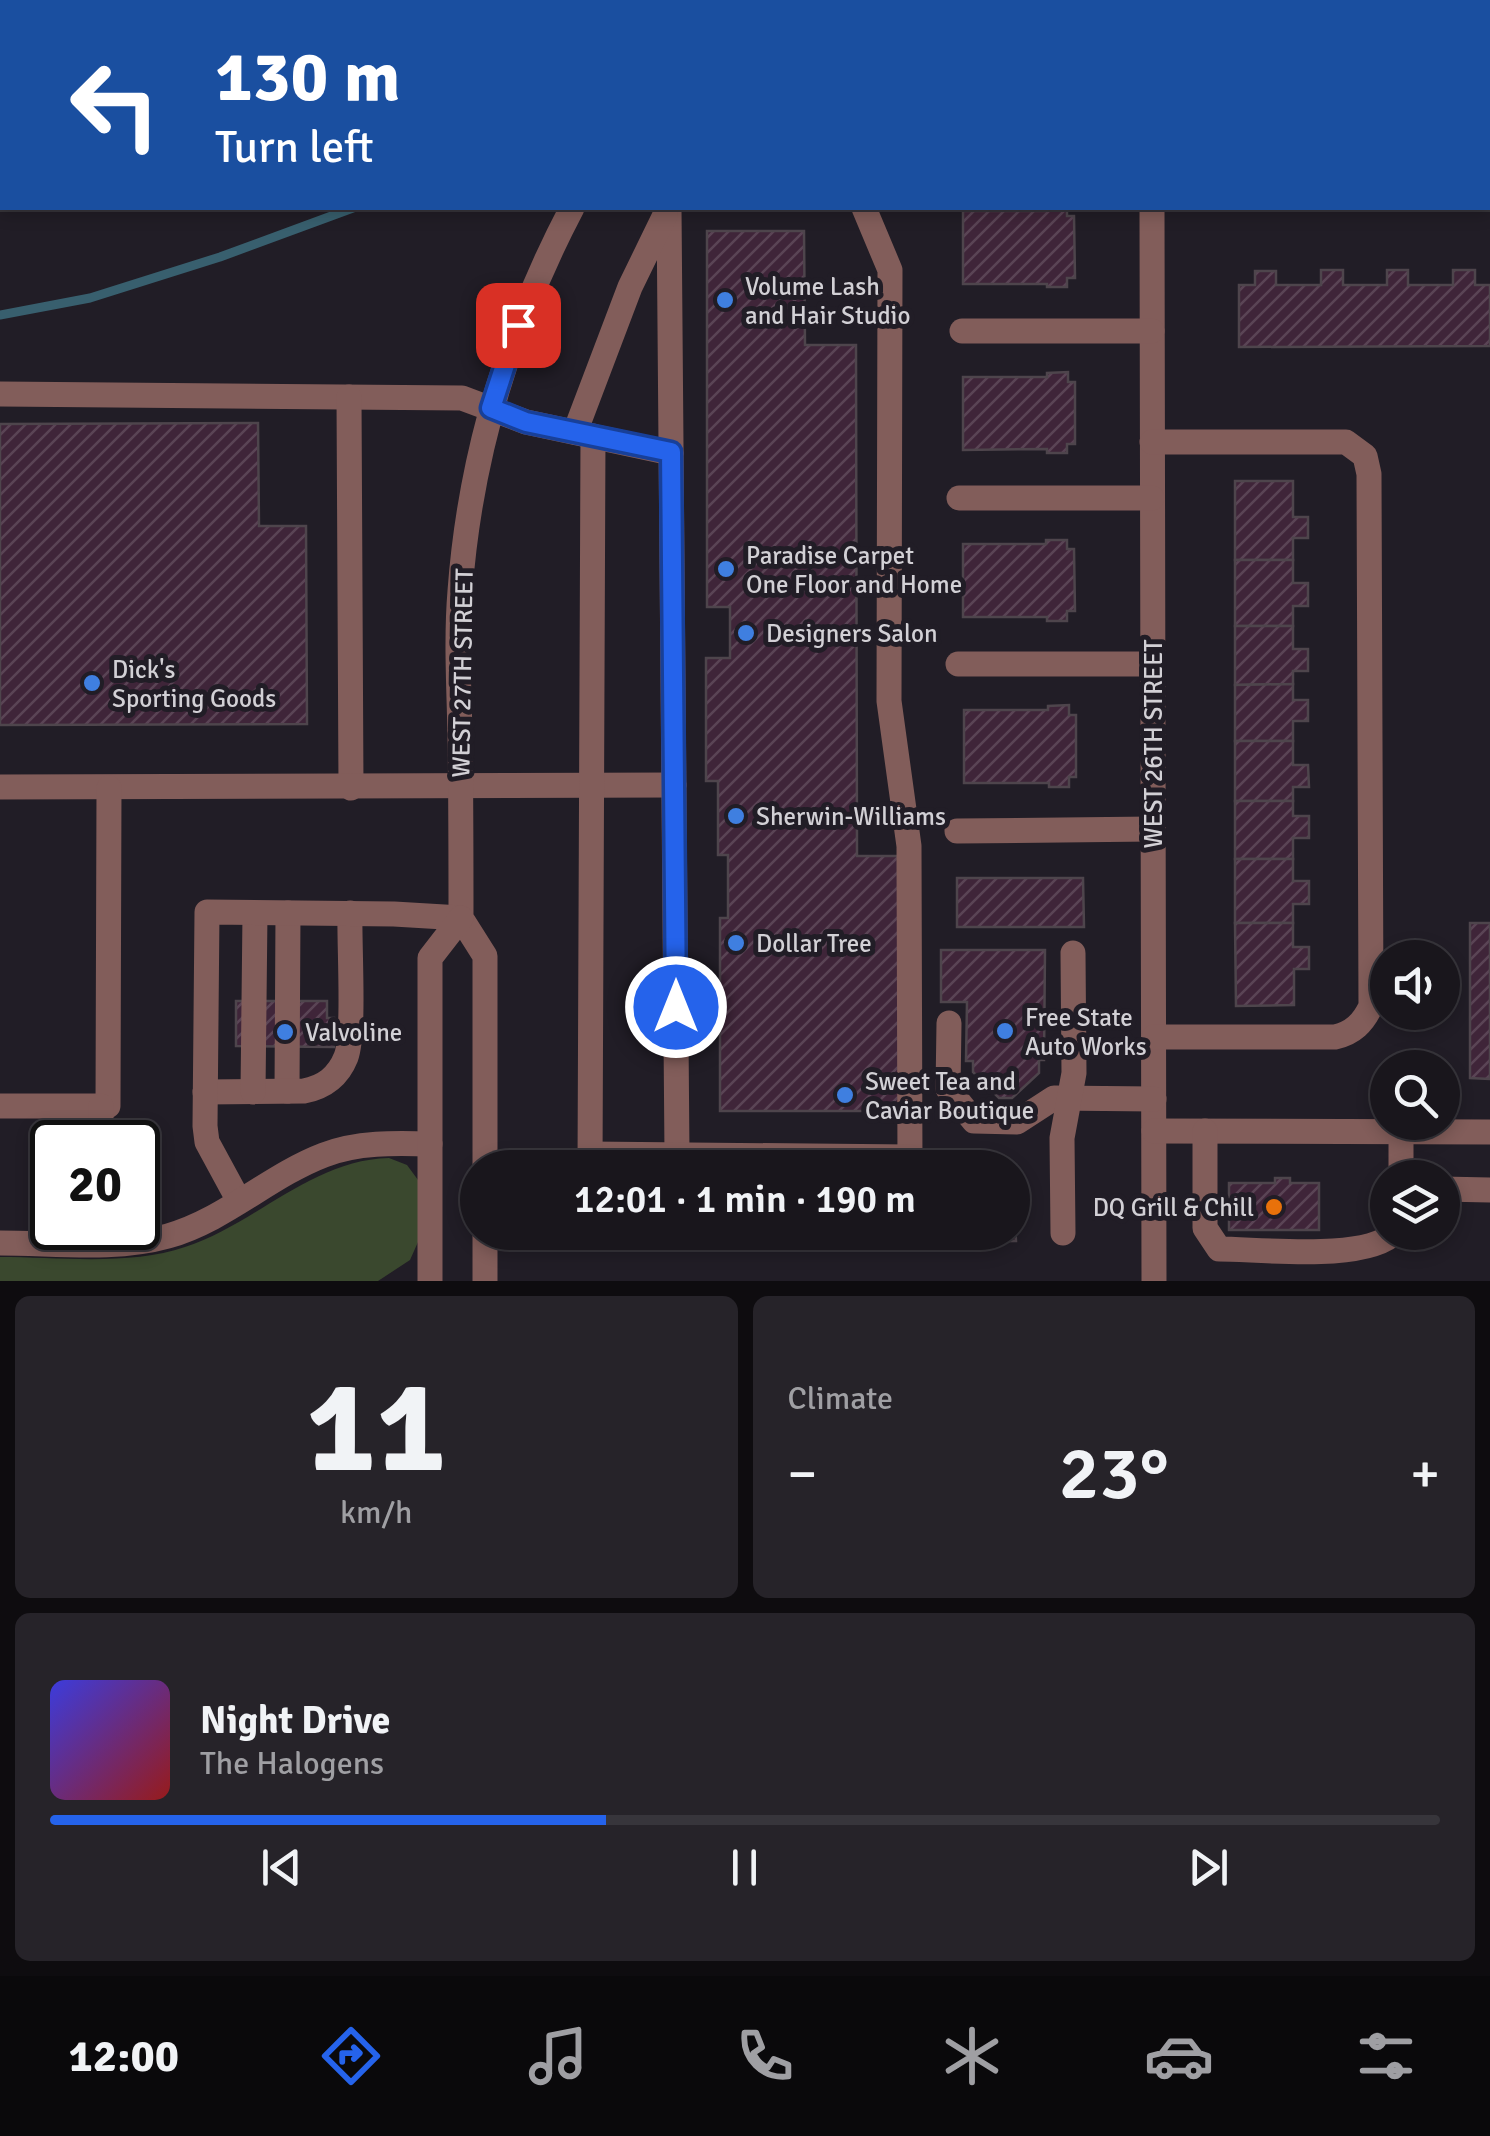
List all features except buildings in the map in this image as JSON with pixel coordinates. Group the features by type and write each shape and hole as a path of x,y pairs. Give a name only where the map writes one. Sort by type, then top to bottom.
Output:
{"street":[{"name":"WEST 27TH STREET","path":"485,1150 485,956 461,918 460,594 472,488 491,408 526,302 571,210"},
{"path":"590,1150 592,786 584,434 630,287 668,210"},
{"path":"669,210 677,1150"},
{"path":"865,210 890,270 888,701 910,846 910,1150"},
{"name":"WEST 26TH STREET","path":"1152,210 1154,1281"},
{"path":"962,331 1152,331"},
{"path":"0,394 462,398 526,422 671,452"},
{"path":"349,397 351,788"},
{"path":"1152,442 1346,442 1365,456 1369,494 1371,1006 1364,1020 1348,1034 1335,1037 1154,1037"},
{"path":"959,498 1152,498"},
{"path":"958,664 1153,664"},
{"path":"0,787 674,785"},
{"path":"0,1106 108,1106 109,788"},
{"path":"957,831 1154,828"},
{"path":"239,1201 207,1142 207,912 461,918"},
{"path":"270,1091 272,913"},
{"path":"206,1092 319,1088 339,1070 349,1046 350,913"},
{"path":"430,1281 430,958 461,918"},
{"path":"1062,1233 1062,1138 1074,1073 1073,953"},
{"path":"949,1024 948,1089 974,1121 1016,1122 1054,1098 1154,1099"},
{"path":"101,1106 101,1120"},
{"path":"1154,1131 1370,1132"},
{"path":"1205,1131 1205,1228 1219,1249 1370,1247"},
{"path":"1460,1132 1490,1132"},
{"path":"160,1238 198,1224 326,1154 354,1146 430,1144"},
{"path":"1460,1190 1490,1190"},
{"path":"0,1243 30,1241"},
{"path":"485,1250 485,1281"}],"green space":[{"path":"389,1158 407,1165 421,1184 422,1233 410,1260 378,1281 0,1281 0,1257 118,1259 185,1247 211,1237 334,1170 361,1161"}],"waterway":[{"path":"0,315 90,298 220,257 348,210"}],"place":[{"name":"Volume Lash and Hair Studio","path":"725,300"},
{"name":"Paradise Carpet One Floor and Home","path":"726,569"},
{"name":"Designers Salon","path":"746,633"},
{"name":"Dick's Sporting Goods","path":"92,683"},
{"name":"Sherwin-Williams","path":"736,816"},
{"name":"Dollar Tree","path":"736,943"},
{"name":"Free State Auto Works","path":"1005,1031"},
{"name":"Valvoline","path":"285,1032"},
{"name":"Sweet Tea and Caviar Boutique","path":"845,1095"},
{"name":"DQ Grill & Chill","path":"1274,1207"}],"route":[{"path":"518,325 491,408 526,422 671,452 676,1007"}]}
